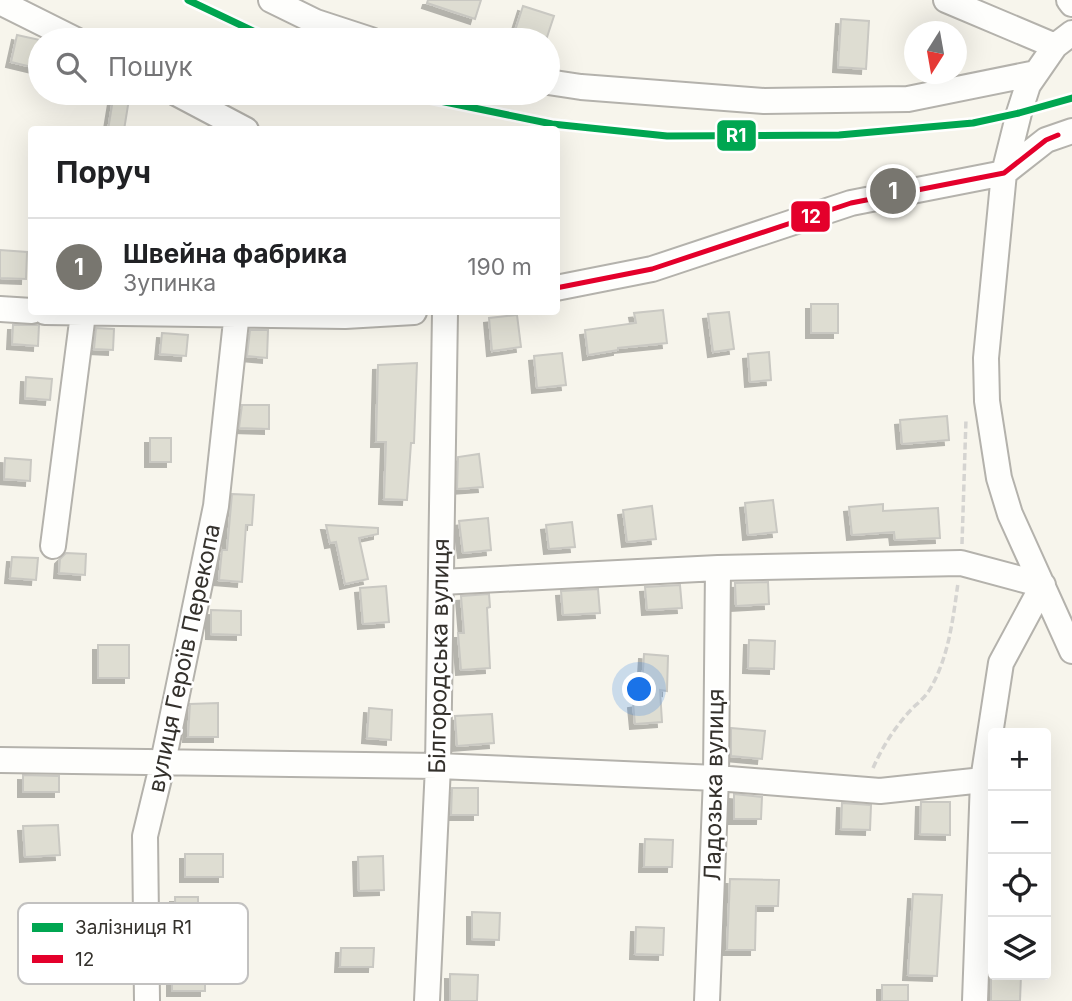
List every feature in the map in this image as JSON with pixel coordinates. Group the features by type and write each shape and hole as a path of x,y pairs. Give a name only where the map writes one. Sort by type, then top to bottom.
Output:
{"street":[{"path":"271,0 334,28"},
{"path":"946,0 1064,39 1032,79 1004,173 986,358 987,401 999,478 1010,514 1072,651"},
{"path":"0,2 52,28"},
{"path":"560,84 764,101 908,99 1032,79"},
{"path":"199,105 238,126"},
{"path":"560,287 652,269 851,204 1004,173 1046,140 1072,131"},
{"path":"0,309 28,311"},
{"path":"53,545 83,315"},
{"name":"вулиця Героїв Перекопа","path":"146,903 145,836 216,506 237,315"},
{"path":"309,315 362,315"},
{"name":"Білгородська вулиця","path":"428,1001 438,766 445,315"},
{"path":"441,582 718,568 961,563 1043,585"},
{"name":"Ладозька вулиця","path":"708,1001 716,778 718,568"},
{"path":"975,1001 983,780 1001,663 1043,585"},
{"path":"0,760 438,766 716,778 880,791 983,780"}],"building":[{"path":"428,0 481,0 475,19 427,3"},
{"path":"523,6 554,16 550,28 516,28"},
{"path":"841,19 869,21 866,69 838,67"},
{"path":"17,35 28,37 28,66 11,62"},
{"path":"112,105 128,105 125,126 109,126"},
{"path":"0,250 27,252 26,279 0,278"},
{"path":"811,304 838,304 838,333 811,333"},
{"path":"663,310 667,343 618,348 588,355 585,330 636,323 634,313"},
{"path":"729,312 734,349 713,352 708,314"},
{"path":"517,315 521,347 492,351 489,318"},
{"path":"13,325 39,325 38,346 12,344"},
{"path":"96,328 114,329 113,350 94,349"},
{"path":"250,330 268,330 267,358 247,356"},
{"path":"162,333 188,335 186,356 160,354"},
{"path":"769,352 771,380 750,382 748,354"},
{"path":"562,353 566,385 537,388 534,356"},
{"path":"417,363 414,443 411,443 407,500 384,499 386,442 376,442 378,365"},
{"path":"26,377 52,379 50,400 25,398"},
{"path":"242,405 269,405 269,429 239,428"},
{"path":"947,416 949,440 902,444 900,420"},
{"path":"150,438 171,438 171,462 150,462"},
{"path":"479,454 483,487 457,489 458,457"},
{"path":"5,458 31,460 30,481 4,479"},
{"path":"232,494 254,495 252,525 246,525 242,582 219,580 222,550 227,550"},
{"path":"773,500 777,532 748,535 745,503"},
{"path":"883,504 883,511 938,508 940,538 895,540 894,532 852,535 849,507"},
{"path":"652,506 656,539 627,542 623,510"},
{"path":"488,518 491,550 463,553 459,521"},
{"path":"572,522 575,547 549,549 546,525"},
{"path":"326,525 378,528 378,534 359,538 368,579 345,584 336,542 330,543"},
{"path":"66,553 86,554 85,575 59,573 60,559"},
{"path":"12,557 38,558 36,580 10,578"},
{"path":"768,582 769,604 736,606 735,583"},
{"path":"680,585 682,608 647,610 645,587"},
{"path":"386,586 389,622 363,624 360,588"},
{"path":"598,589 600,613 563,615 561,591"},
{"path":"489,594 490,607 487,608 490,668 461,670 458,633 464,633 461,596"},
{"path":"211,610 241,611 241,635 211,634"},
{"path":"749,640 775,641 774,669 748,668"},
{"path":"98,645 129,645 129,678 98,678"},
{"path":"644,654 668,656 667,691 660,690 662,722 635,724 633,703 641,702"},
{"path":"218,703 218,737 188,737 190,704"},
{"path":"369,708 392,710 391,740 367,738"},
{"path":"492,714 494,743 457,746 455,716"},
{"path":"731,728 765,731 762,759 731,756"},
{"path":"23,775 59,776 59,792 23,792"},
{"path":"452,788 478,788 478,815 451,815"},
{"path":"734,794 762,797 761,819 734,819"},
{"path":"921,802 950,802 950,835 920,834"},
{"path":"842,803 871,805 870,830 841,829"},
{"path":"58,825 60,855 25,857 23,826"},
{"path":"645,839 673,840 672,867 644,867"},
{"path":"185,854 223,854 223,877 185,877"},
{"path":"383,856 384,890 359,891 358,857"},
{"path":"730,879 779,880 778,906 756,906 755,950 727,950"},
{"path":"913,894 942,895 937,976 908,975"},
{"path":"175,897 198,897 198,903 175,903"},
{"path":"472,912 500,913 499,940 472,939"},
{"path":"636,927 664,928 663,955 635,954"},
{"path":"341,948 374,948 373,967 340,967"},
{"path":"450,974 478,975 477,1001 450,1001"},
{"path":"991,980 1021,980 1020,1001 991,1001"},
{"path":"172,984 205,984 205,991 172,991"},
{"path":"882,985 908,985 908,1001 882,1001"}],"rail line":[{"name":"R1","path":"188,0 247,28"},
{"name":"R1","path":"459,105 552,124 667,136 839,135 973,123 1072,98"}],"transit line":[{"name":"12","path":"560,287 652,269 851,203 1004,173 1046,140 1058,135"}],"place":[{"name":"Швейна фабрика","path":"893,191"}]}
